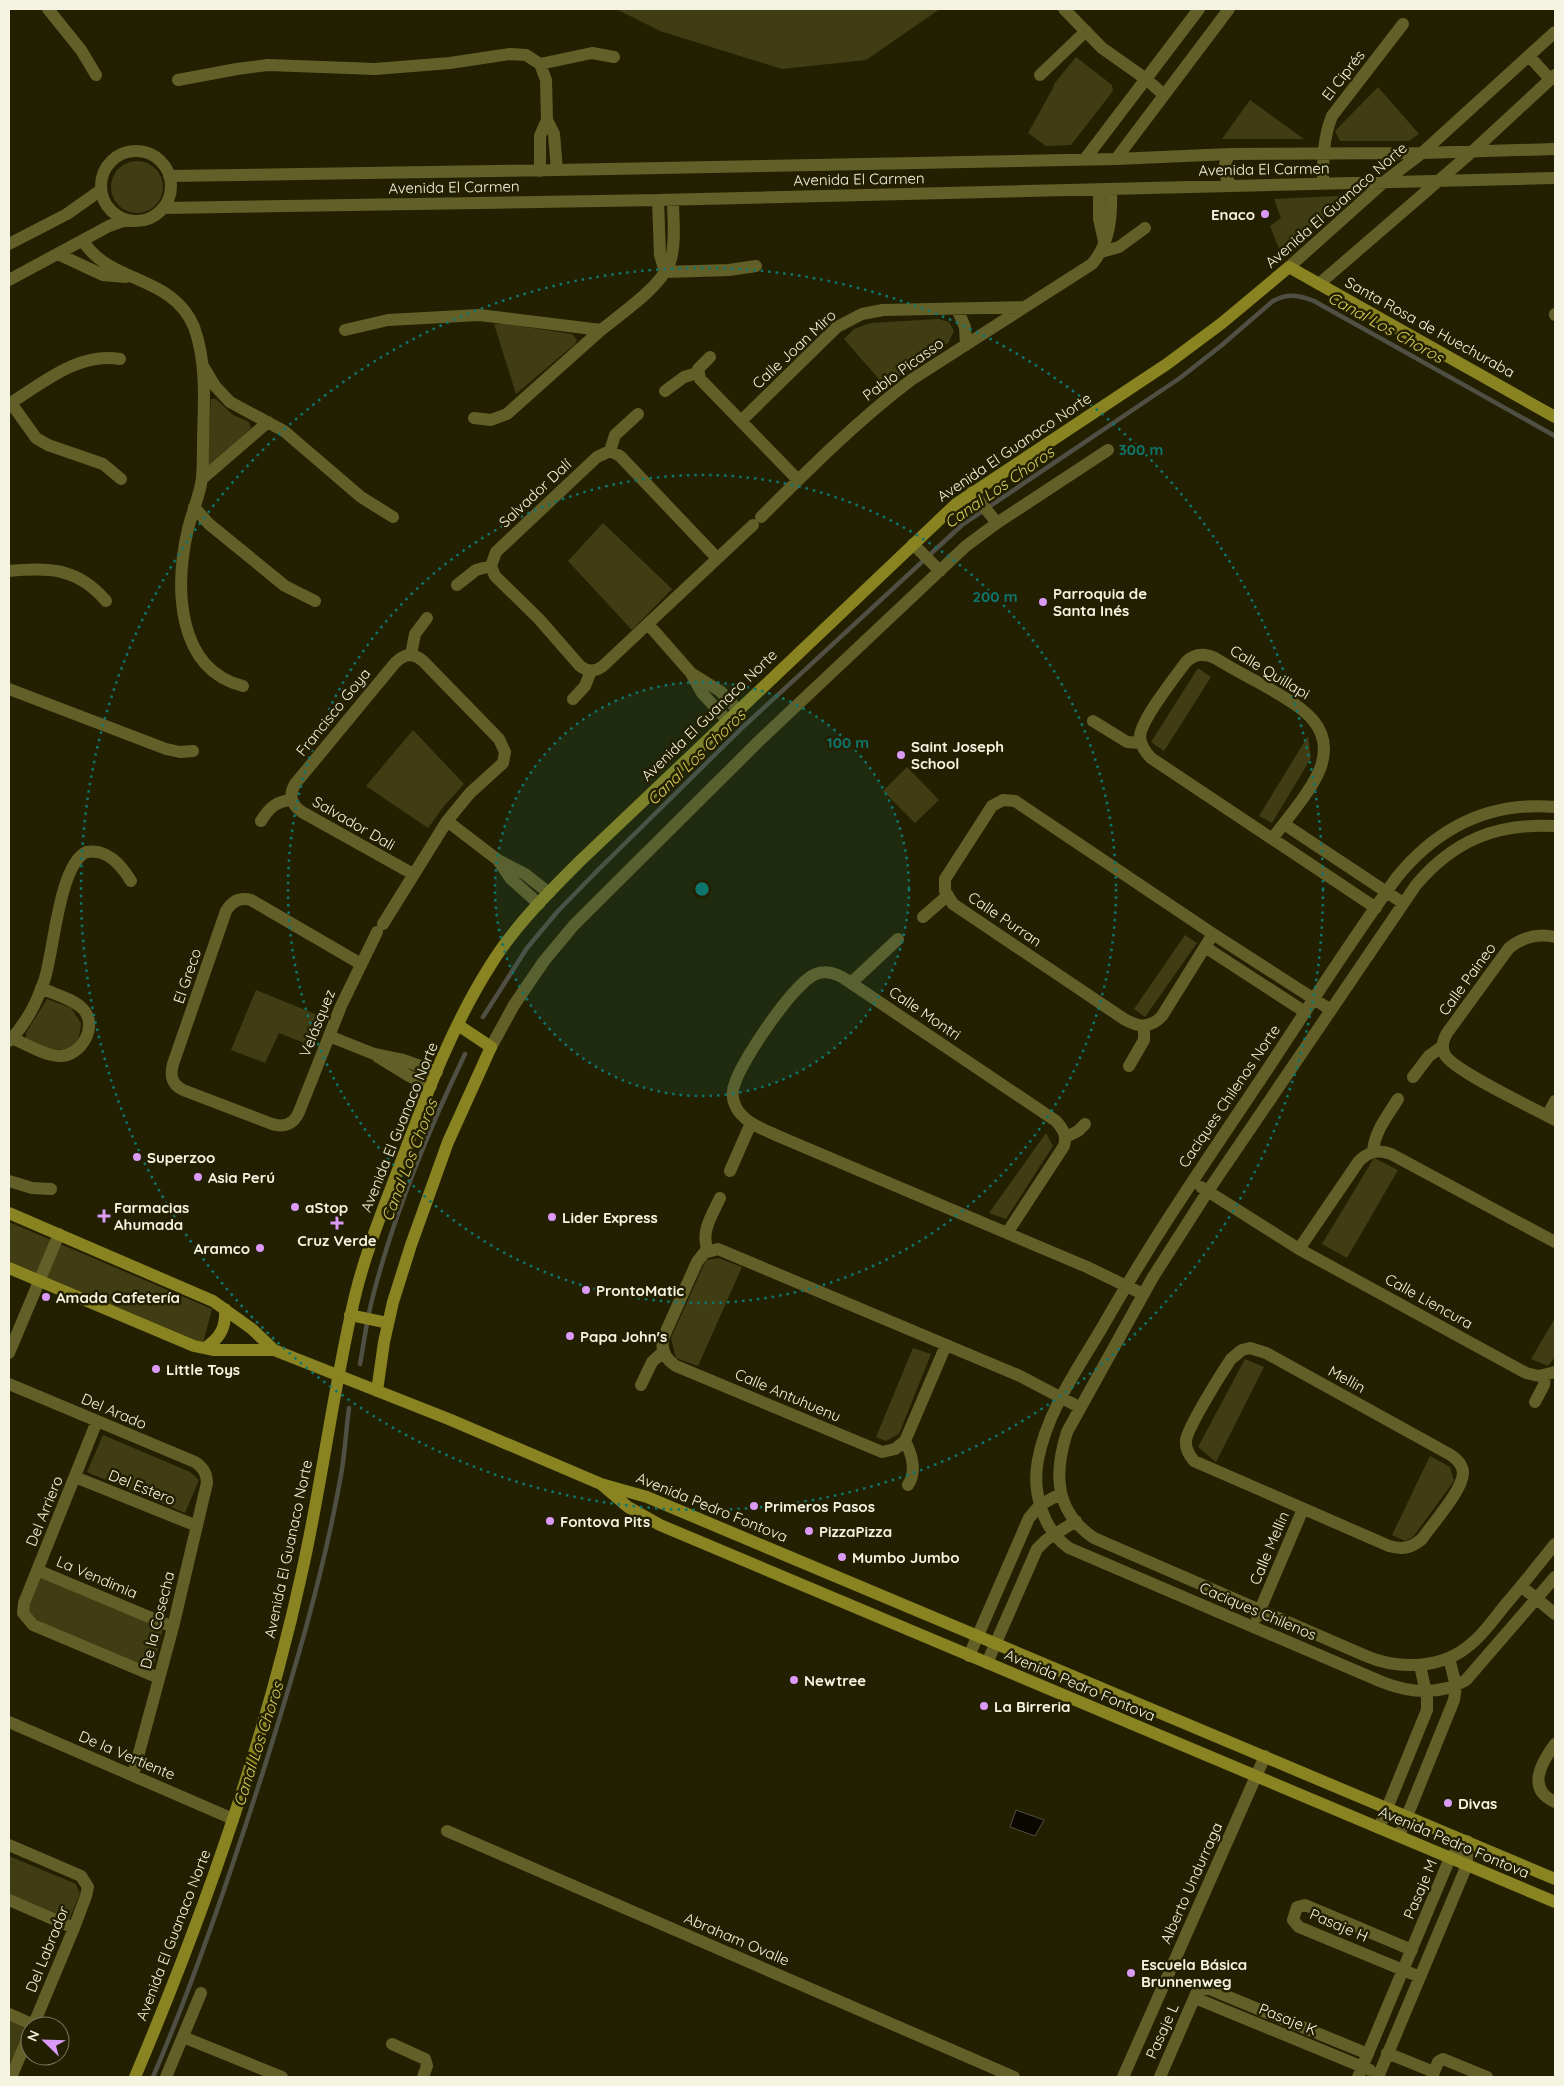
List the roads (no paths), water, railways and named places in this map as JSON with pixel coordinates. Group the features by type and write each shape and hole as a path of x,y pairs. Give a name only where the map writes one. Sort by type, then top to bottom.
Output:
{"street":[{"path":"48,9 81,50 96,75"},
{"path":"1064,9 1102,48 1146,79 1164,95"},
{"path":"1085,159 1199,9"},
{"path":"1116,158 1229,9"},
{"name":"El Ciprés","path":"1323,183 1322,153 1327,128 1332,116 1403,24"},
{"path":"1040,75 1086,31"},
{"name":"Avenida El Guanaco Norte","path":"135,2077 190,1939 233,1819 266,1711 302,1571 339,1376 372,1240 437,1072 458,1025 491,964 549,893 727,720 916,548 956,504 975,496 1167,364 1222,323 1384,182 1422,153 1555,32"},
{"path":"540,64 592,53 614,57"},
{"path":"178,80 237,69 268,66 375,70 450,63 510,54 532,57 540,64 544,72 547,93 546,120 540,136 540,171"},
{"path":"1319,284 1473,151 1553,77 1529,56"},
{"path":"546,120 554,134 557,170"},
{"name":"Avenida El Carmen","path":"170,176 540,171 1230,154 1422,153 1555,149"},
{"path":"9,280 109,226 126,220 144,220 155,216 163,208 170,193 170,176 164,165 154,156 142,152 129,152 117,157 108,166 102,177 101,190 108,207 116,215 126,220"},
{"path":"1230,154 1224,170 1231,186"},
{"name":"Avenida El Carmen","path":"163,208 673,200 1555,178"},
{"path":"1105,189 1098,219 1102,246 1119,247 1145,228"},
{"path":"9,244 67,214 101,190"},
{"path":"658,200 660,255 665,272"},
{"path":"474,418 491,420 507,414 601,330 643,296 665,272 672,254 673,200"},
{"path":"83,241 96,257 161,290 181,307 194,329 202,364 204,410 202,479 183,561 183,612 185,625 194,648 205,664 225,680 243,686"},
{"name":"Pablo Picasso","path":"573,699 585,686 591,671 603,666 887,398 966,345 1084,271 1092,264 1102,246"},
{"path":"58,254 103,275 131,276"},
{"path":"665,272 728,270 756,266"},
{"name":"Santa Rosa de Huechuraba","path":"1289,266 1555,416"},
{"path":"966,345 965,327 957,308 1025,307"},
{"name":"Calle Joan Miro","path":"741,421 837,327 852,318 873,311 957,308"},
{"path":"345,330 388,320 478,315 601,330"},
{"path":"120,359 101,357 82,362 47,380 10,403 36,438 48,445 103,464 121,479"},
{"path":"710,357 699,367 697,373 700,379 798,480"},
{"path":"202,364 215,386 230,402 268,422 294,440 360,497 393,517"},
{"path":"665,392 684,376 697,373"},
{"path":"638,414 615,435 610,451 620,456 717,558"},
{"path":"202,479 268,422"},
{"path":"377,1391 383,1322 393,1302 432,1185 458,1118 491,1047 514,1005 544,961 574,925 937,568 966,546 994,519 1108,450"},
{"name":"Salvador Dalí","path":"492,566 496,552 597,457 610,451"},
{"path":"975,496 994,519"},
{"path":"194,507 209,524 280,582 314,601"},
{"path":"916,548 937,568"},
{"path":"458,585 476,570 492,566 495,576 539,619 580,666 591,671"},
{"path":"9,571 44,569 66,572 85,582 106,601"},
{"path":"411,655 415,634 427,618"},
{"path":"648,624 691,672 702,693 727,720"},
{"name":"Velásquez","path":"288,1124 297,1117 329,1036 361,964 380,928 412,874 447,821 470,793 500,767 505,757 504,747 499,739 423,661 411,655"},
{"name":"Francisco Goya","path":"292,800 291,793 295,784 344,723 399,658 411,655"},
{"name":"Calle Quillapi","path":"1141,743 1140,736 1144,722 1189,659 1199,655 1210,656 1304,711 1313,719 1322,736 1324,752 1320,770 1272,839"},
{"path":"691,672 720,691 738,710"},
{"path":"9,689 166,749 180,752 193,751"},
{"path":"1093,721 1127,742 1141,743 1151,758 1376,908"},
{"name":"Salvador Dali","path":"261,821 271,807 284,801 292,800 294,805 302,812 412,874"},
{"name":"Calle Purran","path":"1144,1026 1134,1025 1116,1014 957,907 947,896 945,879 992,806 1003,800 1020,804 1330,1010"},
{"name":"Caciques Chilenos Norte","path":"1054,1535 1047,1524 1040,1505 1037,1479 1038,1459 1045,1435 1062,1397 1126,1285 1192,1181 1386,892 1413,859 1438,836 1453,827 1484,814 1500,810 1535,806 1555,807"},
{"path":"447,821 498,860 525,874 549,893"},
{"path":"1284,824 1403,903"},
{"path":"969,1656 1029,1518 1040,1505 1060,1494 1059,1468 1063,1445 1079,1407 1143,1294 1208,1191 1403,903 1426,872 1459,845 1502,830 1520,826 1555,826"},
{"path":"41,988 76,1004 84,1010 88,1018 90,1028 84,1042 73,1053 56,1056 10,1039 29,1014 46,975 56,921 74,862 79,857 92,851 103,853 116,861 131,881"},
{"path":"498,860 511,879 539,904"},
{"path":"923,917 947,896"},
{"name":"El Greco","path":"288,1124 283,1126 272,1124 183,1090 176,1085 172,1077 173,1064 226,911 229,906 239,899 251,900 361,964"},
{"path":"1129,1066 1144,1040 1144,1026 1151,1024 1162,1016 1213,934"},
{"name":"Calle Paineo","path":"1412,1077 1429,1056 1443,1046 1447,1033 1509,948 1517,942 1534,936 1555,937"},
{"path":"851,983 898,939"},
{"path":"1205,947 1305,1012"},
{"name":"Calle Montri","path":"1066,1137 1056,1121 851,983 830,972 816,973 810,976 789,1000 760,1038 736,1079 733,1092 735,1105 739,1111 752,1123 778,1136 1007,1233 1143,1294"},
{"path":"458,1025 491,1047"},
{"path":"329,1036 374,1054 403,1060 437,1072"},
{"path":"1443,1046 1446,1057 1454,1065 1551,1118 1555,1101"},
{"path":"374,1054 409,1076 431,1086"},
{"path":"1373,1152 1376,1136 1398,1099"},
{"path":"730,1171 752,1123"},
{"path":"1007,1233 1064,1146 1066,1137 1078,1131 1084,1124"},
{"path":"1299,1249 1359,1161 1373,1152 1391,1154 1555,1242"},
{"path":"9,1180 32,1188 51,1189"},
{"name":"Calle Liencura","path":"1192,1181 1299,1249 1526,1373 1550,1374 1535,1402"},
{"path":"708,1251 705,1233 720,1198"},
{"name":"Avenida Pedro Fontova","path":"9,1213 209,1299 252,1329 274,1350"},
{"path":"9,1352 59,1234"},
{"path":"641,1384 652,1362 663,1352 664,1336 697,1262 708,1251 723,1250 1020,1376 1079,1407"},
{"name":"Avenida Pedro Fontova","path":"9,1268 184,1343 205,1348 274,1350 451,1420 601,1484 647,1497 1555,1879"},
{"path":"205,1348 220,1337 226,1318 225,1309"},
{"path":"355,1316 383,1322"},
{"path":"908,1485 912,1477 913,1466 905,1441 946,1345"},
{"name":"Mellin","path":"1256,1349 1284,1363 1449,1454 1459,1462 1463,1470 1462,1480 1457,1490 1422,1538 1406,1548 1389,1546 1303,1509 1198,1465 1187,1452 1186,1440 1189,1431 1228,1364 1242,1350 1256,1349"},
{"name":"Calle Antuhuenu","path":"663,1352 671,1363 676,1366 876,1450 889,1451 905,1441"},
{"name":"Del Arado","path":"9,1384 195,1462 205,1471"},
{"name":"Del Arriero","path":"97,1421 24,1603 23,1613 34,1625 159,1678"},
{"name":"De la Cosecha","path":"133,1775 173,1627 197,1526 207,1483 205,1471"},
{"name":"Del Estero","path":"75,1477 197,1526"},
{"name":"Avenida Pedro Fontova","path":"601,1484 628,1507 660,1525 1555,1902"},
{"name":"Caciques Chilenos","path":"1060,1494 1076,1522 1088,1534 1100,1541 1377,1661 1400,1665 1420,1665 1449,1658 1472,1644 1555,1544"},
{"name":"Calle Mellin","path":"1253,1626 1303,1509"},
{"path":"987,1663 1040,1545 1076,1522"},
{"name":"Caciques Chilenos","path":"1054,1535 1061,1543 1077,1552 1398,1688 1426,1692 1456,1686"},
{"name":"La Vendimia","path":"37,1570 173,1627"},
{"path":"1456,1686 1472,1675 1555,1576"},
{"path":"1521,1586 1555,1614"},
{"path":"1400,1836 1451,1709 1456,1686 1449,1658"},
{"path":"1379,1828 1425,1718 1427,1710 1426,1692 1420,1665"},
{"name":"De la Vertiente","path":"9,1722 233,1819"},
{"path":"1555,1744 1541,1768 1538,1784 1542,1793 1555,1802"},
{"name":"Alberto Undurraga","path":"1123,2077 1265,1756"},
{"name":"Abraham Ovalle","path":"447,1831 1014,2077"},
{"path":"1378,2075 1467,1865 1467,1842"},
{"name":"Pasaje M","path":"1361,2072 1450,1858 1467,1842"},
{"name":"Del Labrador","path":"9,1845 77,1874 87,1883 88,1892 37,2016"},
{"path":"9,1900 74,1928"},
{"name":"Pasaje H","path":"1412,1950 1309,1906 1301,1905 1295,1911 1293,1920 1299,1927 1420,1977"},
{"name":"Pasaje K","path":"1368,2054 1211,1989 1202,1989 1195,1998 1361,2072 1378,2075"},
{"path":"166,2077 201,1993"},
{"name":"Pasaje L","path":"1160,2077 1195,1998"},
{"path":"9,2014 20,2021"},
{"path":"183,2037 282,2077"},
{"path":"392,2044 425,2059 427,2066 423,2077"},
{"path":"1388,2053 1433,2075 1440,2060 1443,2059 1487,2077"},
{"name":"Del Labrador","path":"12,2071 20,2054"}],"waterway":[{"name":"Canal Los Choros","path":"483,1017 527,948 558,911 743,727 962,525 1180,378 1278,298 1293,296 1314,301 1555,436"},
{"name":"Canal Los Choros","path":"360,1364 371,1304 391,1234 425,1143 465,1054"},
{"name":"Canal Los Choros","path":"153,2077 183,2003 224,1890 296,1663 334,1513 349,1408"}],"place":[{"name":"Enaco","path":"1265,214"},
{"name":"Parroquia de Santa Inés","path":"1043,602"},
{"name":"Saint Joseph School","path":"901,755"},
{"name":"Superzoo","path":"137,1157"},
{"name":"Asia Perú","path":"198,1177"},
{"name":"aStop","path":"295,1207"},
{"name":"Farmacias Ahumada","path":"104,1216"},
{"name":"Lider Express","path":"552,1217"},
{"name":"Cruz Verde","path":"337,1223"},
{"name":"Aramco","path":"260,1248"},
{"name":"ProntoMatic","path":"586,1290"},
{"name":"Amada Cafetería","path":"46,1297"},
{"name":"Papa John's","path":"570,1336"},
{"name":"Little Toys","path":"156,1369"},
{"name":"Primeros Pasos","path":"754,1506"},
{"name":"Fontova Pits","path":"550,1521"},
{"name":"PizzaPizza","path":"809,1531"},
{"name":"Mumbo Jumbo","path":"842,1557"},
{"name":"Newtree","path":"794,1680"},
{"name":"La Birreria","path":"984,1706"},
{"name":"Divas","path":"1448,1803"},
{"name":"Escuela Básica Brunnenweg","path":"1131,1973"}]}
